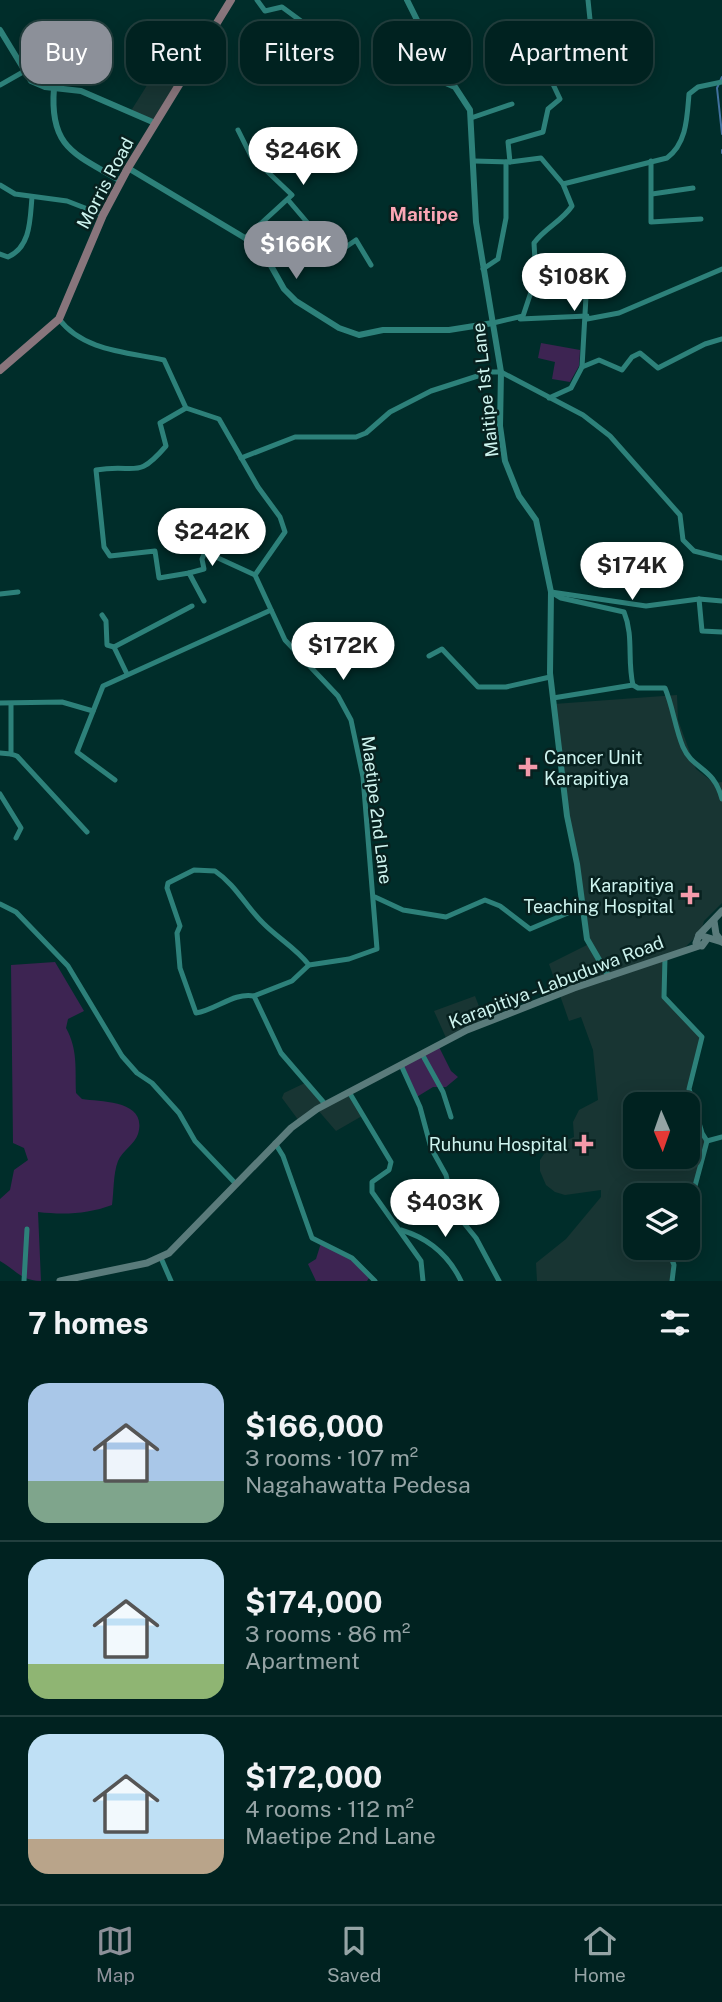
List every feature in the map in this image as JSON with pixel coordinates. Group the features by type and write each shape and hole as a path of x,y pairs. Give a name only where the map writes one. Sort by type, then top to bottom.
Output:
{"main road":[{"name":"Morris Road","path":"0,370 59,319 103,215 128,168 231,0"},
{"path":"722,911 702,940 722,942"},
{"path":"715,919 716,934 722,942"},
{"name":"Karapitiya - Labuduwa Road","path":"60,1281 161,1258 177,1247 275,1143 299,1121 325,1104 467,1030 665,957 702,940"}],"street":[{"path":"257,0 265,11 282,8 300,21"},
{"name":"Maitipe 1st Lane","path":"407,0 418,22 402,50 412,75 455,87 464,96 471,118 476,222 500,372 500,426 505,461 519,496 536,520 551,592 550,677 566,816 587,939 608,977"},
{"path":"482,269 498,259 507,206 508,142 543,132 548,109 560,99 551,80 570,72 575,53 593,49 588,0"},
{"path":"0,30 21,68"},
{"path":"0,85 21,73"},
{"path":"563,184 667,158 676,151 685,128 690,94 698,88 720,82"},
{"path":"41,84 81,91 155,123"},
{"path":"54,88 55,126 63,144 121,181"},
{"path":"471,118 512,104"},
{"path":"238,130 251,156 292,195 289,201 245,238"},
{"path":"474,161 508,162 541,158 563,184 572,206 565,216 544,230 534,243 536,277 523,316 517,320"},
{"path":"651,161 651,222 701,219"},
{"path":"128,168 245,238 270,264 284,289 296,301 339,328 359,335 383,330 449,330 517,320 587,318 619,313 722,270"},
{"path":"0,185 15,194 67,201 103,215"},
{"path":"652,194 694,188"},
{"path":"0,254 8,257 20,249 28,235 32,197"},
{"path":"289,201 329,248 337,253 356,240 371,265"},
{"path":"549,398 571,388 582,367 587,318 588,261"},
{"path":"59,319 67,331 85,343 164,360 186,408 219,419 280,517 285,532 254,575 205,552 195,536"},
{"path":"582,367 599,360 622,370 632,356 640,353 657,368 705,344 722,339"},
{"path":"241,458 295,437 356,437 366,433 390,412 431,391 490,372 500,372 583,415 610,436 680,515 683,540 694,551 722,558"},
{"path":"186,408 160,423 166,446 151,464 141,470 117,466 96,470 104,547 110,556 155,551 159,578 204,569 202,559 205,552"},
{"path":"188,573 204,601"},
{"name":"Maetipe 2nd Lane","path":"254,575 285,640 338,696 351,720 363,777 375,897 377,949 349,959 309,965 292,981 254,996 242,993 206,1011 195,1013 180,968 177,933 180,926 168,883 194,870 215,871 244,898 261,921 286,941 309,965"},
{"path":"0,594 18,592"},
{"path":"551,592 646,606 699,599 722,601"},
{"path":"551,592 561,598 624,612 631,629 630,668 633,685"},
{"path":"699,599 702,631 722,632"},
{"path":"102,615 106,621 107,645 114,647 192,606"},
{"path":"231,626 270,609"},
{"path":"115,780 77,751 103,686 270,609"},
{"path":"114,647 127,674"},
{"path":"429,656 442,649 478,687 506,687 550,677"},
{"path":"553,698 633,685 638,688 665,688 674,708 683,746 690,757 718,783 722,799"},
{"path":"0,703 62,702 93,711"},
{"path":"11,704 11,754"},
{"path":"0,754 17,756 87,832"},
{"path":"0,794 21,828 16,838"},
{"path":"375,897 403,910 446,917 485,900 500,906 530,929 582,907"},
{"path":"0,904 16,912 68,967 122,1056 137,1073 152,1083 179,1113 195,1141 236,1184"},
{"path":"665,957 664,997 702,1037 689,1089 702,1133 707,1141 696,1183"},
{"path":"254,996 281,1053 325,1104"},
{"path":"422,1054 443,1092 451,1116"},
{"path":"401,1065 420,1107 431,1148 446,1175 455,1212 476,1238 499,1281"},
{"path":"349,1092 388,1154 391,1167 372,1182 371,1188 424,1267 423,1281"},
{"path":"707,1141 722,1137"},
{"path":"275,1143 283,1156 312,1237 352,1258 375,1281"},
{"path":"24,1281 27,1228"},
{"path":"401,1230 422,1236 454,1266 461,1281"},
{"path":"161,1258 171,1281"},
{"path":"672,1260 672,1281"}],"shaded area":[{"path":"148,84 178,84 155,123 129,114"},
{"path":"541,343 580,350 579,366 570,382 552,379 555,362 538,358"},
{"path":"677,695 678,720 696,769 714,783 722,782 722,903 704,921 701,932 681,951 665,957 664,997 702,1037 690,1092 623,1092 623,1169 700,1169 696,1183 623,1183 623,1260 671,1260 672,1281 537,1281 536,1263 566,1239 601,1197 601,1190 565,1195 555,1192 546,1185 540,1171 540,1160 548,1148 574,1137 573,1122 579,1110 598,1100 593,1050 581,1017 569,1021 549,964 589,944 571,841 554,704"},
{"path":"55,962 84,1011 68,1019 66,1028 74,1052 76,1093 82,1099 111,1102 130,1109 139,1123 136,1138 118,1161 112,1205 76,1213 38,1212 41,1281 23,1277 0,1261 0,1199 10,1190 14,1170 28,1160 24,1148 13,1143 11,965"},
{"path":"475,996 485,1022 447,1040 434,1011"},
{"path":"439,1047 451,1071 458,1077 446,1087 433,1087 415,1098 401,1065"},
{"path":"307,1082 325,1104 349,1092 362,1116 336,1131 317,1109 299,1121 282,1098 284,1093"},
{"path":"700,1121 707,1141 700,1167"},
{"path":"321,1243 346,1254 371,1275 367,1281 316,1281 308,1264 316,1259"}],"waterway":[{"path":"722,77 717,88 722,134"}],"place":[{"name":"Cancer Unit Karapitiya","path":"528,767"},
{"name":"Karapitiya Teaching Hospital","path":"690,895"},
{"name":"Ruhunu Hospital","path":"584,1144"}],"district":[{"name":"Maitipe","path":"424,214"}]}
